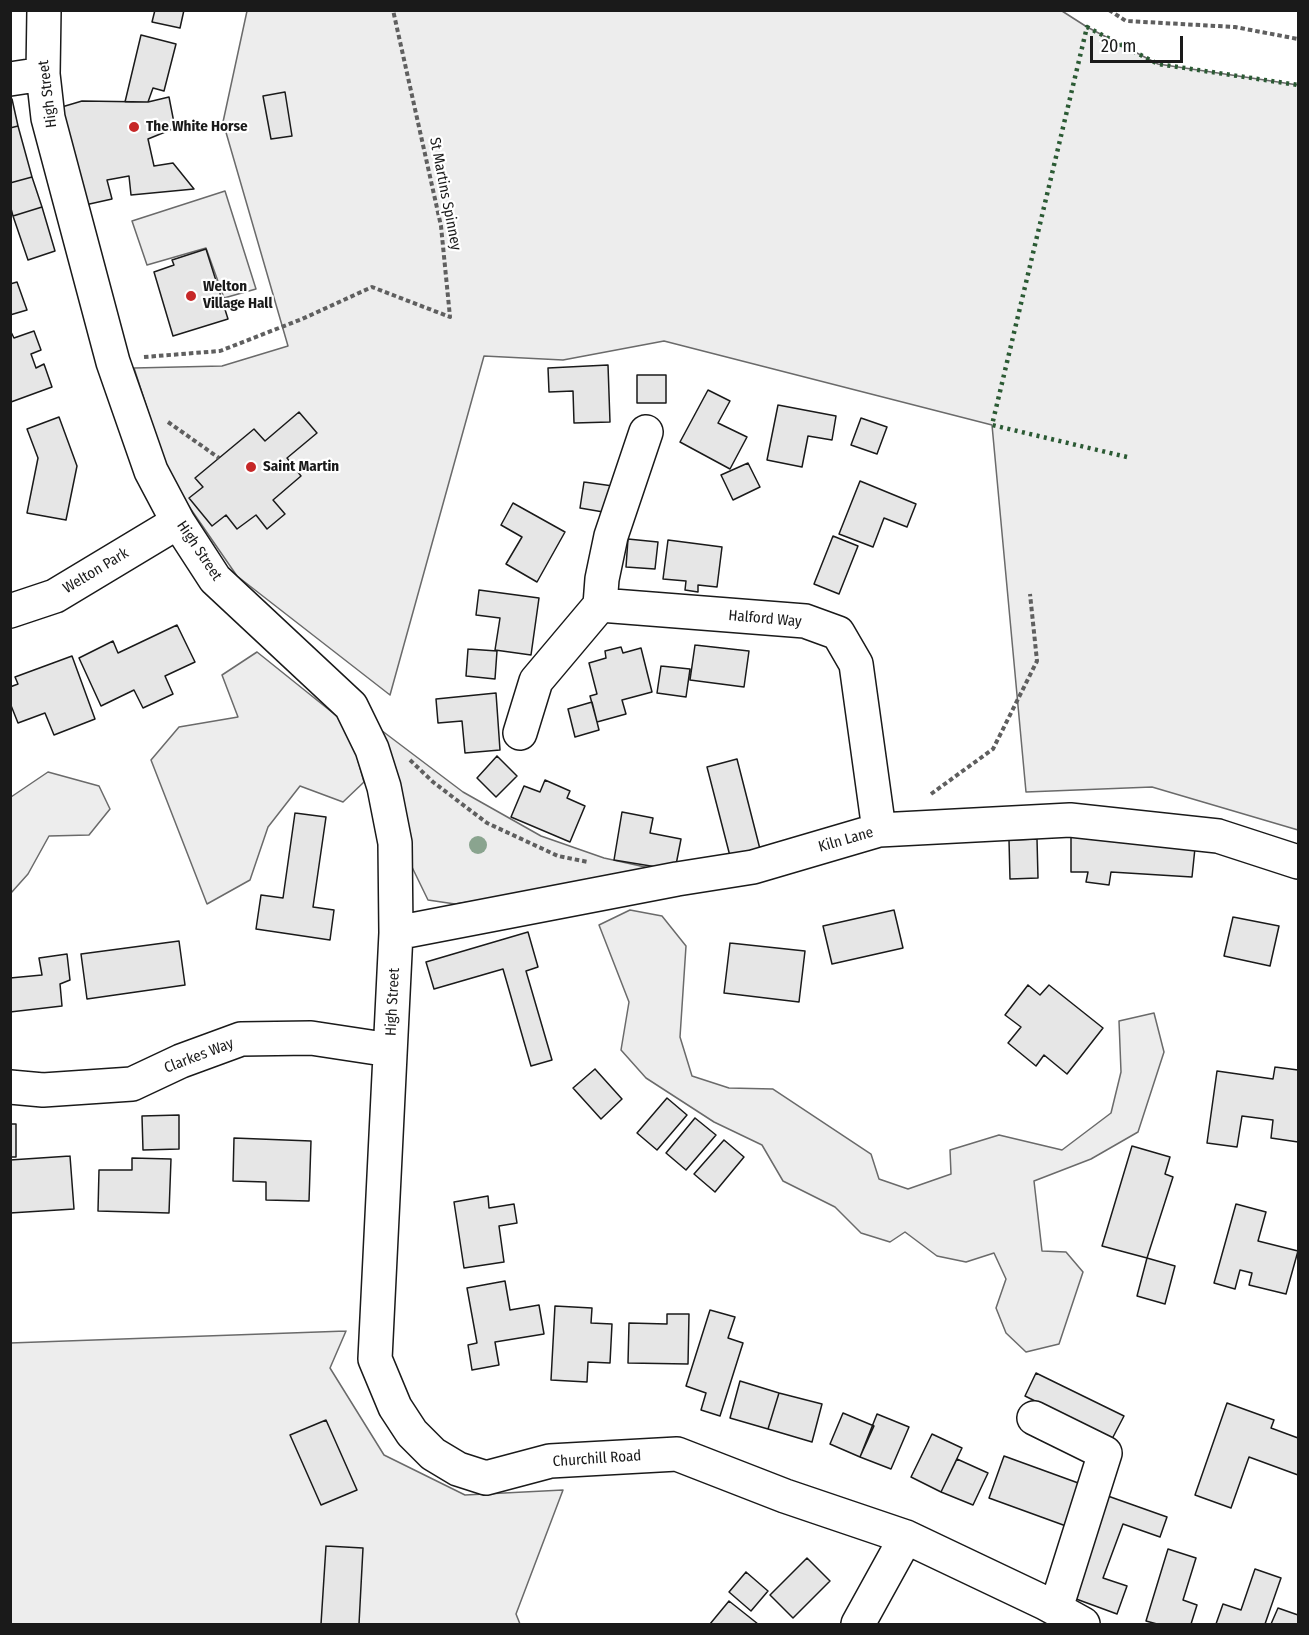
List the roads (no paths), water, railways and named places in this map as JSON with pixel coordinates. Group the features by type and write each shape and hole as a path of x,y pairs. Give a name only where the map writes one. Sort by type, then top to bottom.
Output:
{"street":[{"name":"High Street","path":"44,10 43,74 48,118 113,362 151,471 178,522 215,579 351,706 372,749 384,787 395,843 396,933 390,1050"},
{"path":"10,79 43,74"},
{"path":"520,734 536,681 616,607 602,579 611,536 646,432"},
{"name":"Welton Park","path":"10,611 55,596 178,522"},
{"name":"Halford Way","path":"616,607 805,621 838,633 856,664 879,830"},
{"name":"Kiln Lane","path":"396,933 677,879 753,867 879,830 1070,820 1218,836 1299,862"},
{"name":"Clarkes Way","path":"10,1087 43,1090 132,1084 181,1061 241,1039 311,1038 390,1050"},
{"name":"Churchill Road","path":"390,1050 375,1359 395,1407 412,1433 433,1454 458,1469 486,1478 550,1461 677,1454 785,1496 906,1537 1070,1616"},
{"path":"1034,1418 1104,1453 1070,1616"},
{"path":"858,1624 906,1537"}],"place":[{"name":"The White Horse","path":"134,127"},
{"name":"Welton Village Hall","path":"191,296"},
{"name":"Saint Martin","path":"251,467"}]}
